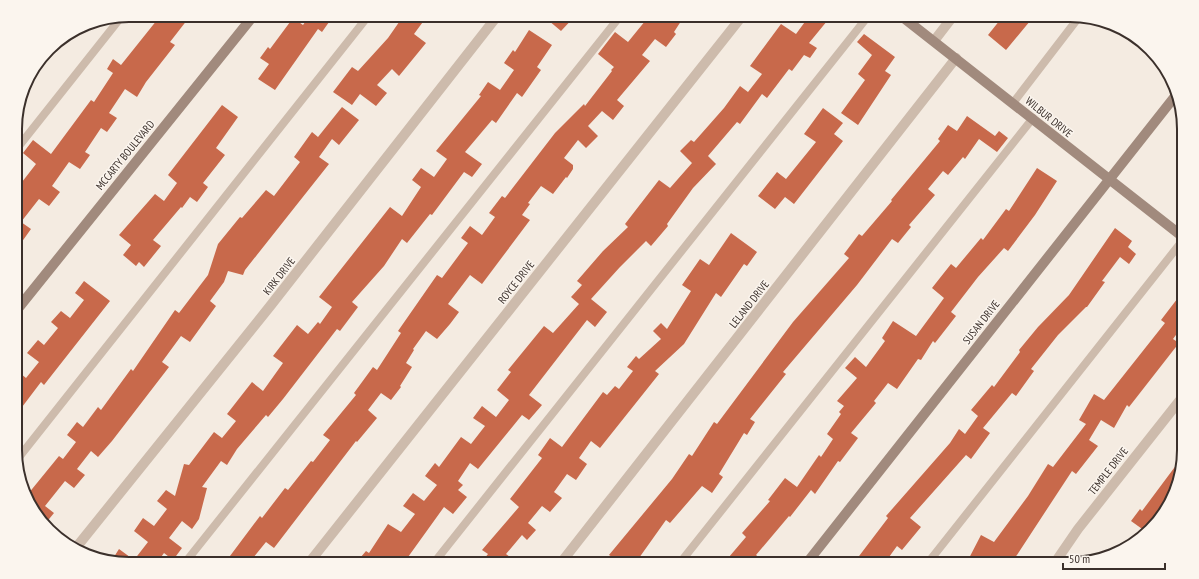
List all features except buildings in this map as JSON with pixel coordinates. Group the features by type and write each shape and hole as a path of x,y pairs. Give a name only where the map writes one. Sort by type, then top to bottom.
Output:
{"street":[{"name":"MCCARTY BOULEVARD","path":"22,304 248,22"},
{"name":"KIRK DRIVE","path":"79,544 276,299 493,22"},
{"name":"ROYCE DRIVE","path":"314,557 737,22"},
{"name":"WILBUR DRIVE","path":"909,22 1033,118 1177,233"},
{"path":"934,41 949,22"},
{"name":"LELAND DRIVE","path":"565,557 956,58"},
{"name":"SUSAN DRIVE","path":"812,557 1173,100"},
{"name":"TEMPLE DRIVE","path":"1059,557 1078,529 1177,404"}],"lane":[{"path":"22,453 362,22"},
{"path":"190,557 615,22"},
{"path":"439,557 863,22"},
{"path":"1013,103 1076,22"},
{"path":"22,142 117,23"},
{"path":"685,557 1033,118"},
{"path":"932,557 1177,246"}]}
